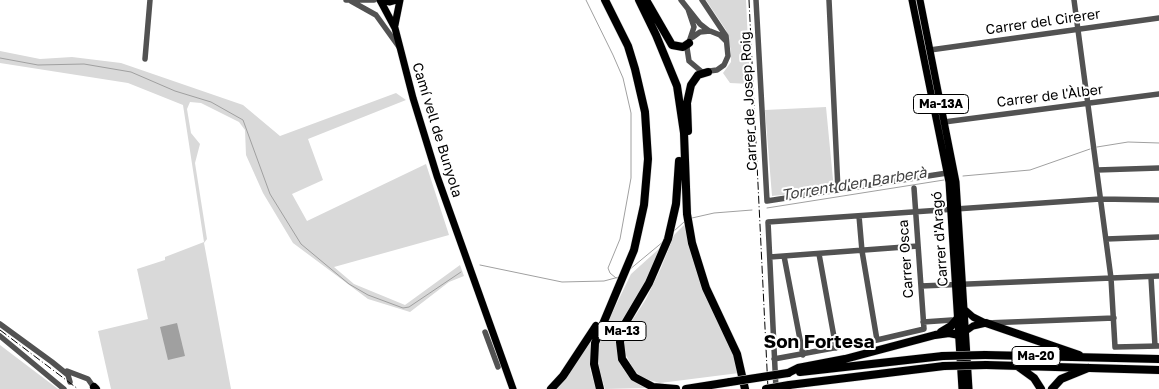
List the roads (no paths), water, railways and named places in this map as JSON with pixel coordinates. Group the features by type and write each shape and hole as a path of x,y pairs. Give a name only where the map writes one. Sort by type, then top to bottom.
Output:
{"highway":[{"name":"Ma-13","path":"551,389 588,340 623,279 629,265 644,205 648,136 635,68 628,46 605,0"},
{"name":"Ma-13","path":"639,0 646,12 671,74 680,147 678,183 672,224 666,247 645,291 623,327 620,350 625,365 636,379 653,387 676,389"},
{"path":"646,0 672,45 683,48 690,41"},
{"path":"684,165 688,153 688,103 690,89 697,77 708,72"},
{"path":"671,74 677,86 681,112 687,214 698,266 737,354 745,389"},
{"path":"600,389 593,359 596,336 623,279"},
{"path":"935,335 952,326 955,319"},
{"path":"986,323 1086,357"},
{"path":"788,374 798,368 861,355 935,335 962,333"},
{"name":"Ma-20","path":"686,389 788,374 943,356 985,355 1159,359"},
{"path":"1016,365 1034,378 1041,389"},
{"name":"Ma-20","path":"766,389 944,366 1016,365 1159,370"},
{"path":"1052,389 1065,377 1092,367"}],"main road":[{"path":"380,0 390,2 399,0 396,28"},
{"name":"Camí vell de Bunyola","path":"380,0 396,28 415,107 468,269 486,311 513,389"},
{"name":"Carrer d'Aragó","path":"912,0 940,121 954,168 959,283 964,309 962,389"},
{"name":"Carrer d'Aragó","path":"920,0 930,50 947,173 955,209"},
{"path":"924,56 930,50"},
{"name":"Carrer d'Aragó","path":"959,283 955,319 962,333"},
{"path":"964,309 973,317 986,323"},
{"path":"969,389 966,340 962,333 973,326 986,323"}],"street":[{"path":"145,60 150,0"},
{"path":"346,0 374,0"},
{"path":"681,0 700,24 709,31 720,35 727,45"},
{"path":"688,9 694,26 687,54 690,64 698,70 708,72 719,69 726,62 727,45 722,27 702,0"},
{"name":"Carrer de Josep Roig","path":"756,0 768,201 838,190"},
{"path":"829,0 838,190 947,173"},
{"path":"1074,0 1111,278 1116,347 1157,346 1151,277"},
{"path":"351,1 376,15 401,50"},
{"path":"690,41 700,32 709,31 715,24 710,11"},
{"name":"Carrer del Cirerer","path":"930,50 1159,18"},
{"name":"Carrer de l'Àlber","path":"940,121 1159,94"},
{"path":"1097,170 1159,168"},
{"name":"Carrer Osca","path":"914,188 923,325"},
{"path":"776,389 768,222 1100,200 1159,200"},
{"path":"859,216 862,251 877,340"},
{"path":"1106,239 1159,237"},
{"path":"770,257 918,246"},
{"path":"820,254 836,348"},
{"path":"784,256 803,355"},
{"path":"921,286 1159,276"},
{"path":"986,323 1114,318"},
{"path":"774,359 877,340 923,325 955,319"},
{"path":"0,324 71,374 90,380 95,388"},
{"path":"485,332 498,366"},
{"path":"0,336 46,373 68,386"},
{"path":"52,362 68,376 68,386"},
{"path":"68,386 83,377"}],"waterway":[{"path":"586,0 623,78 631,113 631,178 620,239 608,268 610,273 616,278"},
{"name":"Torrent d'en Barberà","path":"0,58 38,65 84,64 131,72 175,91 211,102 243,120 270,194 301,244 349,284 368,295 403,308 409,307 461,272"},
{"name":"Torrent d'en Barberà","path":"1097,147 1128,142 1159,143"},
{"name":"Torrent d'en Barberà","path":"963,176 1030,170 1090,149"},
{"name":"Torrent d'en Barberà","path":"767,208 944,180"},
{"name":"Torrent d'en Barberà","path":"692,218 714,213 752,210"},
{"name":"Torrent d'en Barberà","path":"674,231 684,222"},
{"name":"Torrent d'en Barberà","path":"629,270 664,241"},
{"name":"Torrent d'en Barberà","path":"480,265 562,282 604,281 619,277"}],"railway":[{"path":"749,0 768,389"},
{"path":"0,330 78,389"}],"district":[{"name":"Son Fortesa","path":"819,342"}]}
